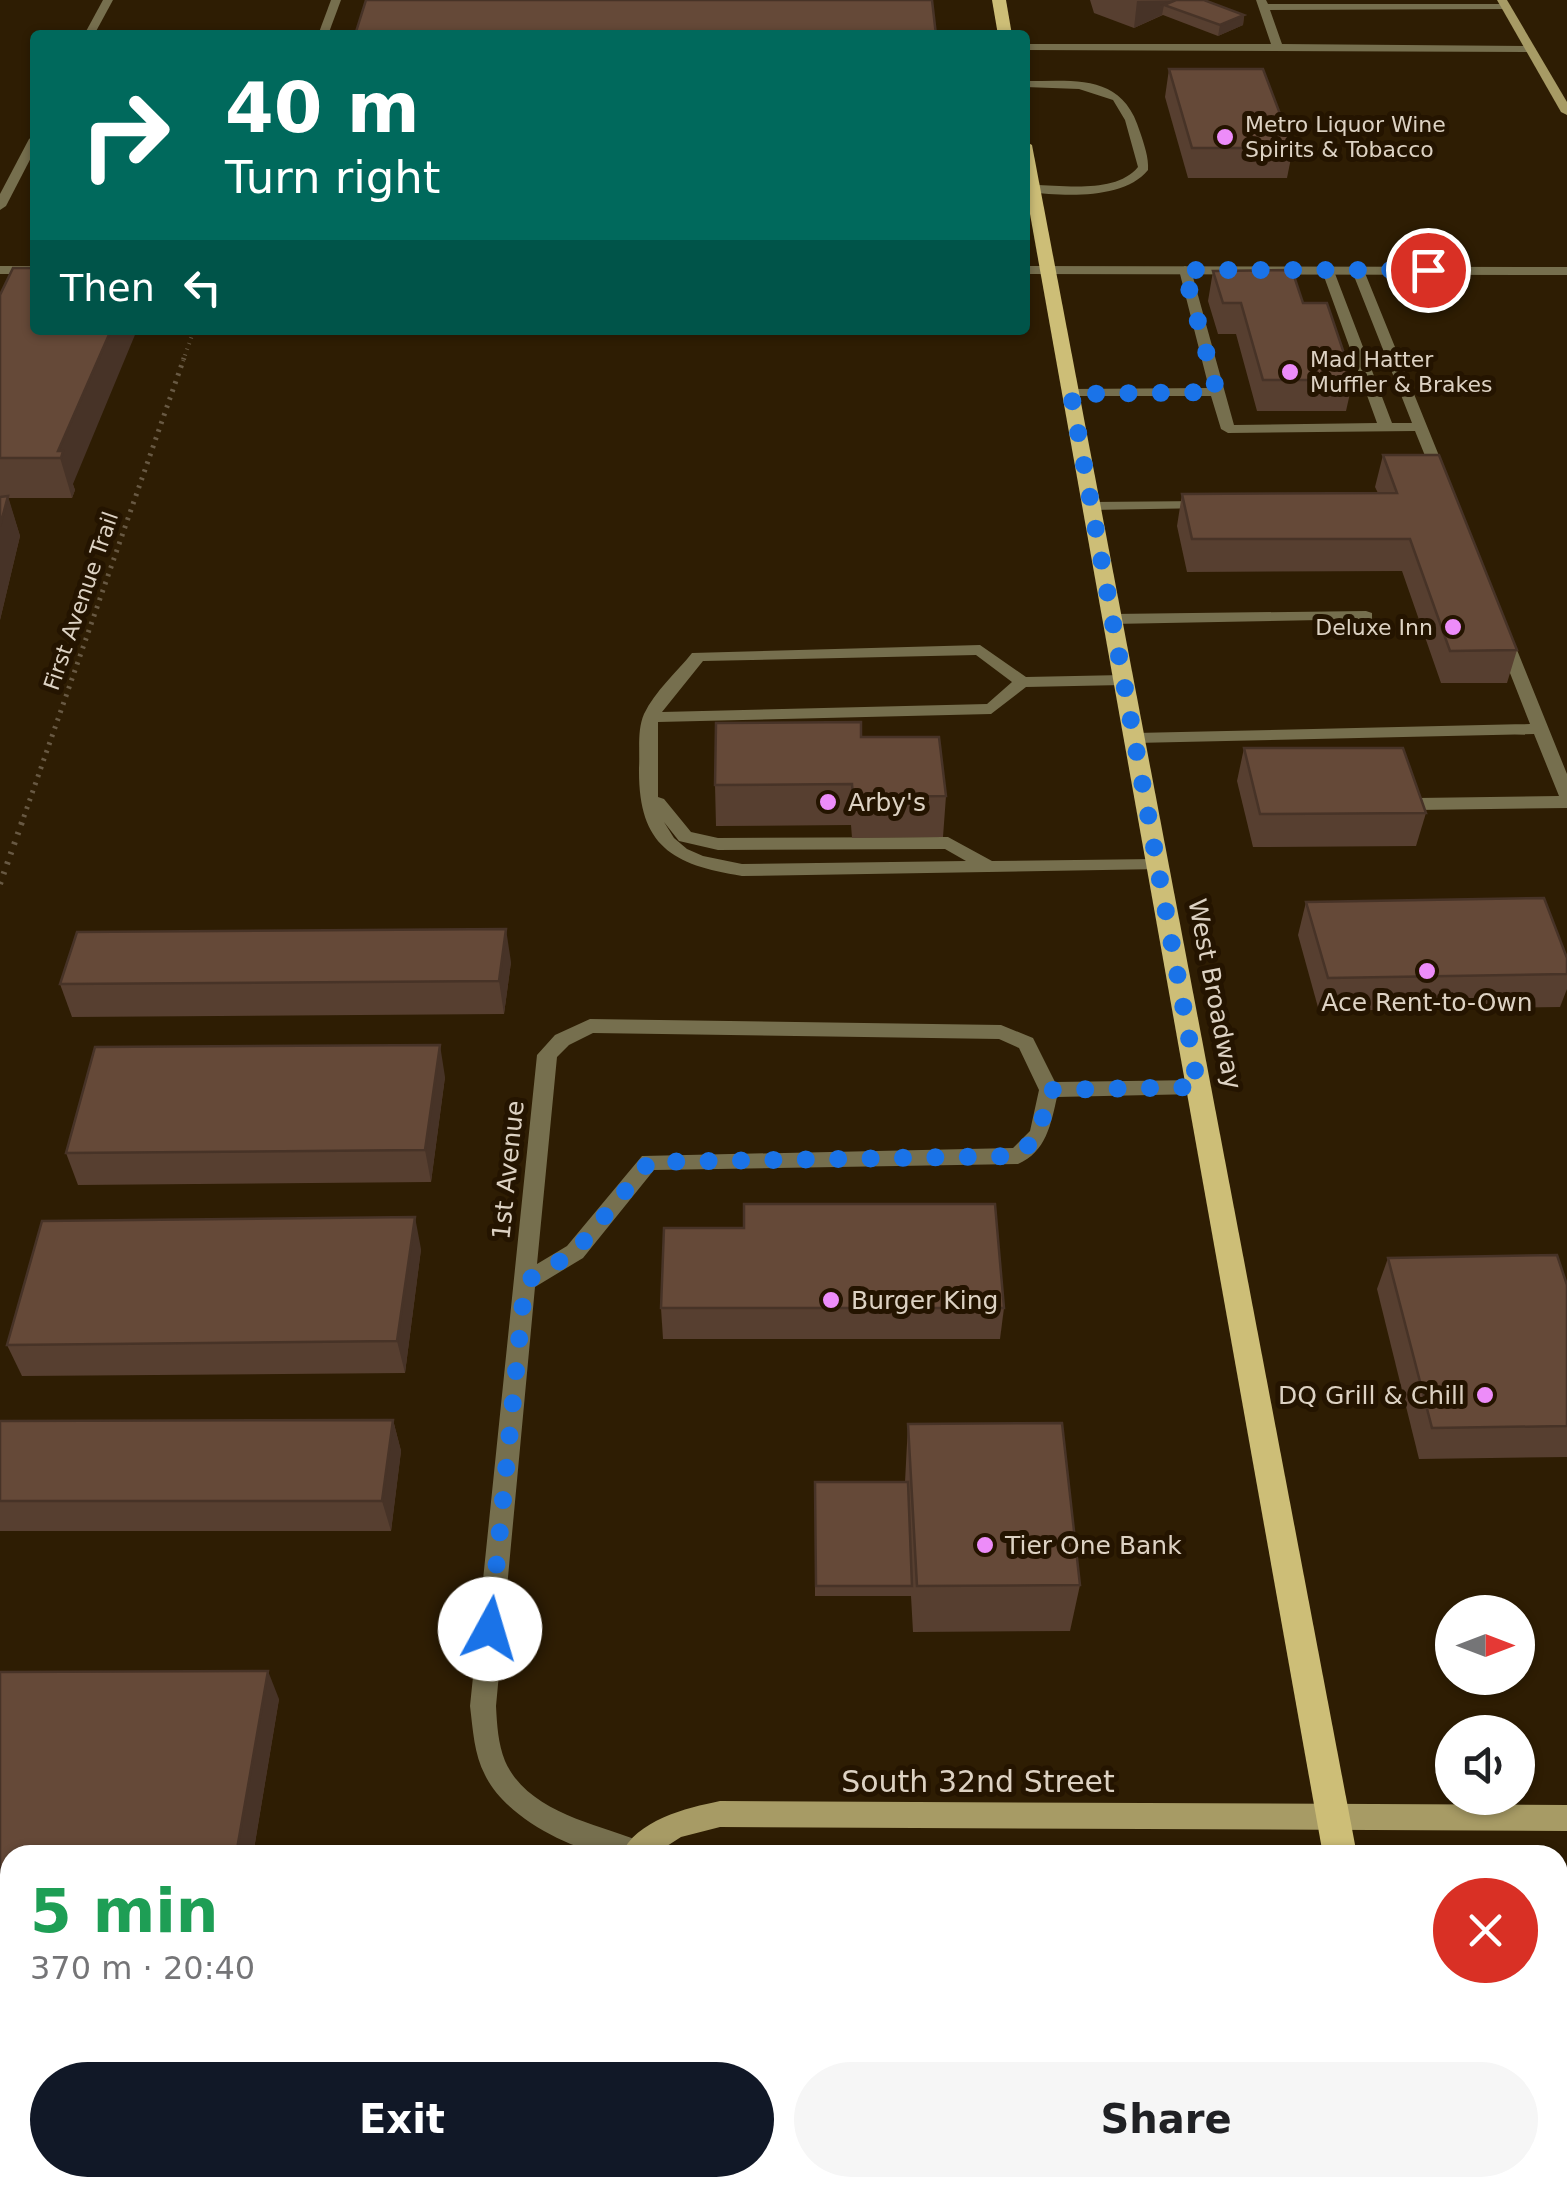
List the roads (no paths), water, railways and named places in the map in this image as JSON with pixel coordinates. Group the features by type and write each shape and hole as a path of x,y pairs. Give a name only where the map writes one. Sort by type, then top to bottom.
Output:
{"main road":[{"path":"999,0 1004,30"},
{"name":"West Broadway","path":"1030,178 1338,1845"}],"street":[{"path":"92,30 108,0"},
{"path":"325,30 336,0"},
{"path":"1278,47 1262,3 1504,4 1567,112"},
{"path":"1030,47 1530,48"},
{"path":"1030,84 1083,87 1114,96 1124,104 1144,167 1132,181 1116,186 1033,189"},
{"path":"0,206 30,148"},
{"path":"0,270 30,270"},
{"path":"1030,270 1567,270"},
{"path":"1184,270 1228,429 1420,426"},
{"path":"1328,270 1386,427"},
{"path":"1358,270 1448,498"},
{"path":"1344,314 1375,314"},
{"path":"1071,394 1217,392"},
{"path":"1091,506 1226,504"},
{"path":"1112,619 1366,616"},
{"path":"1417,804 1567,799 1498,622"},
{"path":"1122,680 1022,682 980,650 698,656 651,717 647,784 650,811 670,850 700,865 742,870 1155,865"},
{"path":"651,717 990,709 1022,682"},
{"path":"1136,738 1540,729"},
{"name":"1st Avenue","path":"613,1845 536,1814 512,1795 493,1769 483,1741 483,1706 547,1055 562,1040 590,1026 1001,1032 1026,1043 1049,1090"},
{"path":"525,1282 575,1252 649,1162 1018,1156 1039,1134 1049,1090 1198,1087"},
{"name":"South 32nd Street","path":"644,1845 656,1833 691,1819 720,1814 1567,1818"}],"place":[{"name":"Metro Liquor Wine Spirits & Tobacco","path":"1225,137"},
{"name":"Mad Hatter Muffler & Brakes","path":"1290,372"},
{"name":"Deluxe Inn","path":"1453,627"},
{"name":"Arby's","path":"828,802"},
{"name":"Ace Rent-to-Own","path":"1427,971"},
{"name":"Burger King","path":"831,1300"},
{"name":"DQ Grill & Chill","path":"1485,1395"},
{"name":"Tier One Bank","path":"985,1545"}]}
